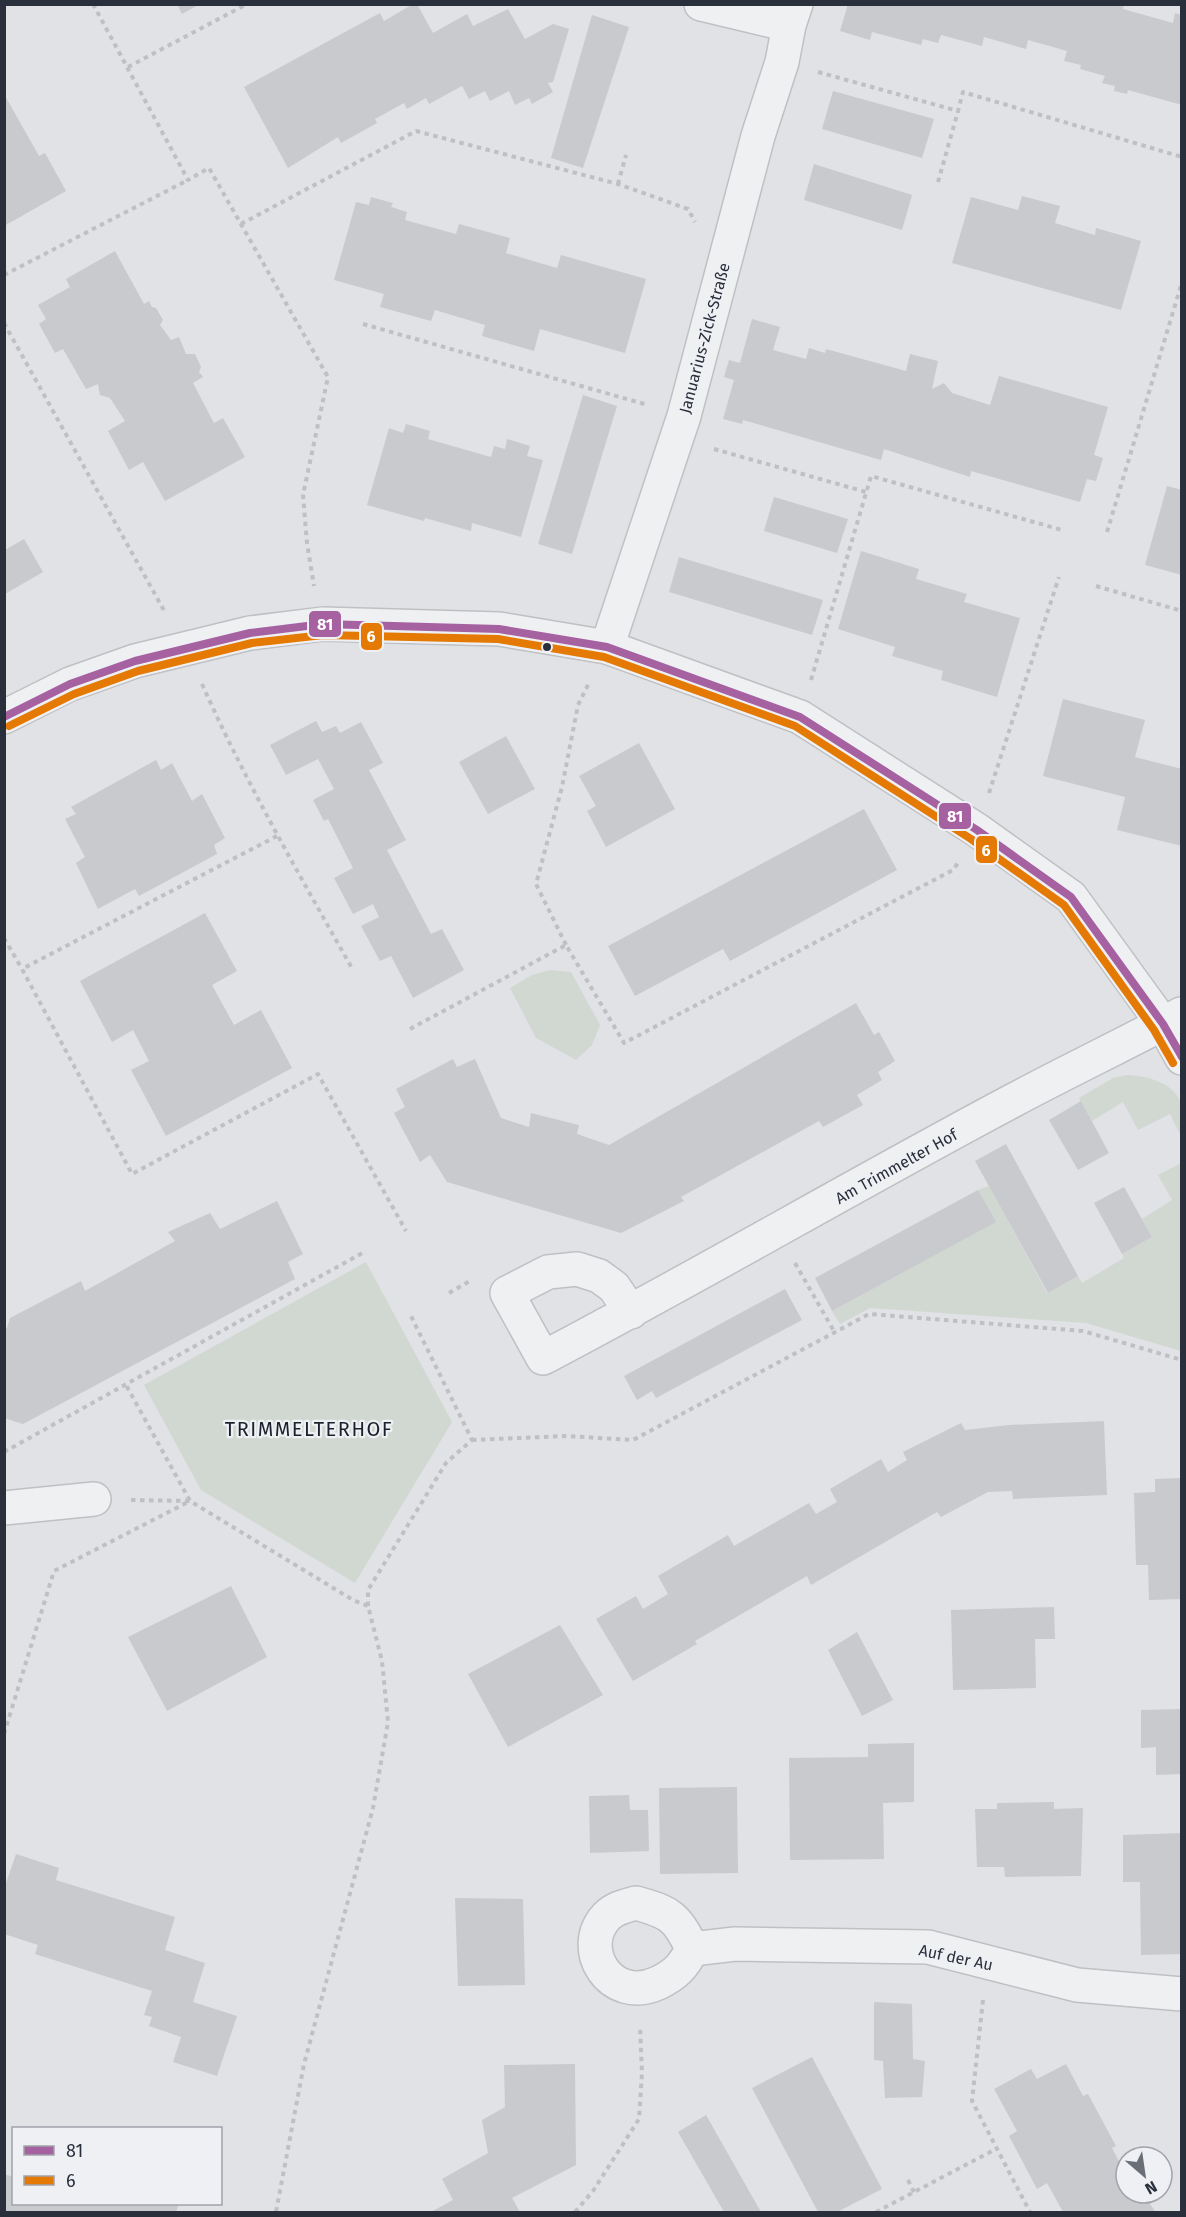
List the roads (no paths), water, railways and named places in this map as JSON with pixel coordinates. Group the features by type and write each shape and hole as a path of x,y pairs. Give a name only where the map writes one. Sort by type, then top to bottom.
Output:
{"street":[{"name":"Januarius-Zick-Straße","path":"607,647 684,416 758,136 782,62 792,15 701,4"},
{"path":"5,714 70,684 135,661 250,633 323,624 499,629 607,647 800,717 977,830 1071,897 1172,1018 1182,1058"},
{"name":"Am Trimmelter Hof","path":"631,1312 1011,1101 1172,1018"},
{"path":"4,1508 94,1499"},
{"path":"636,1903 659,1910 674,1918 679,1923 692,1949 684,1965 672,1977 638,1990 613,1982 602,1968 595,1947 598,1931 606,1917 619,1907 636,1903"},
{"name":"Auf der Au","path":"692,1949 735,1944 928,1947 1077,1985 1182,1994"}],"district":[{"name":"TRIMMELTERHOF","path":"309,1429"}]}
